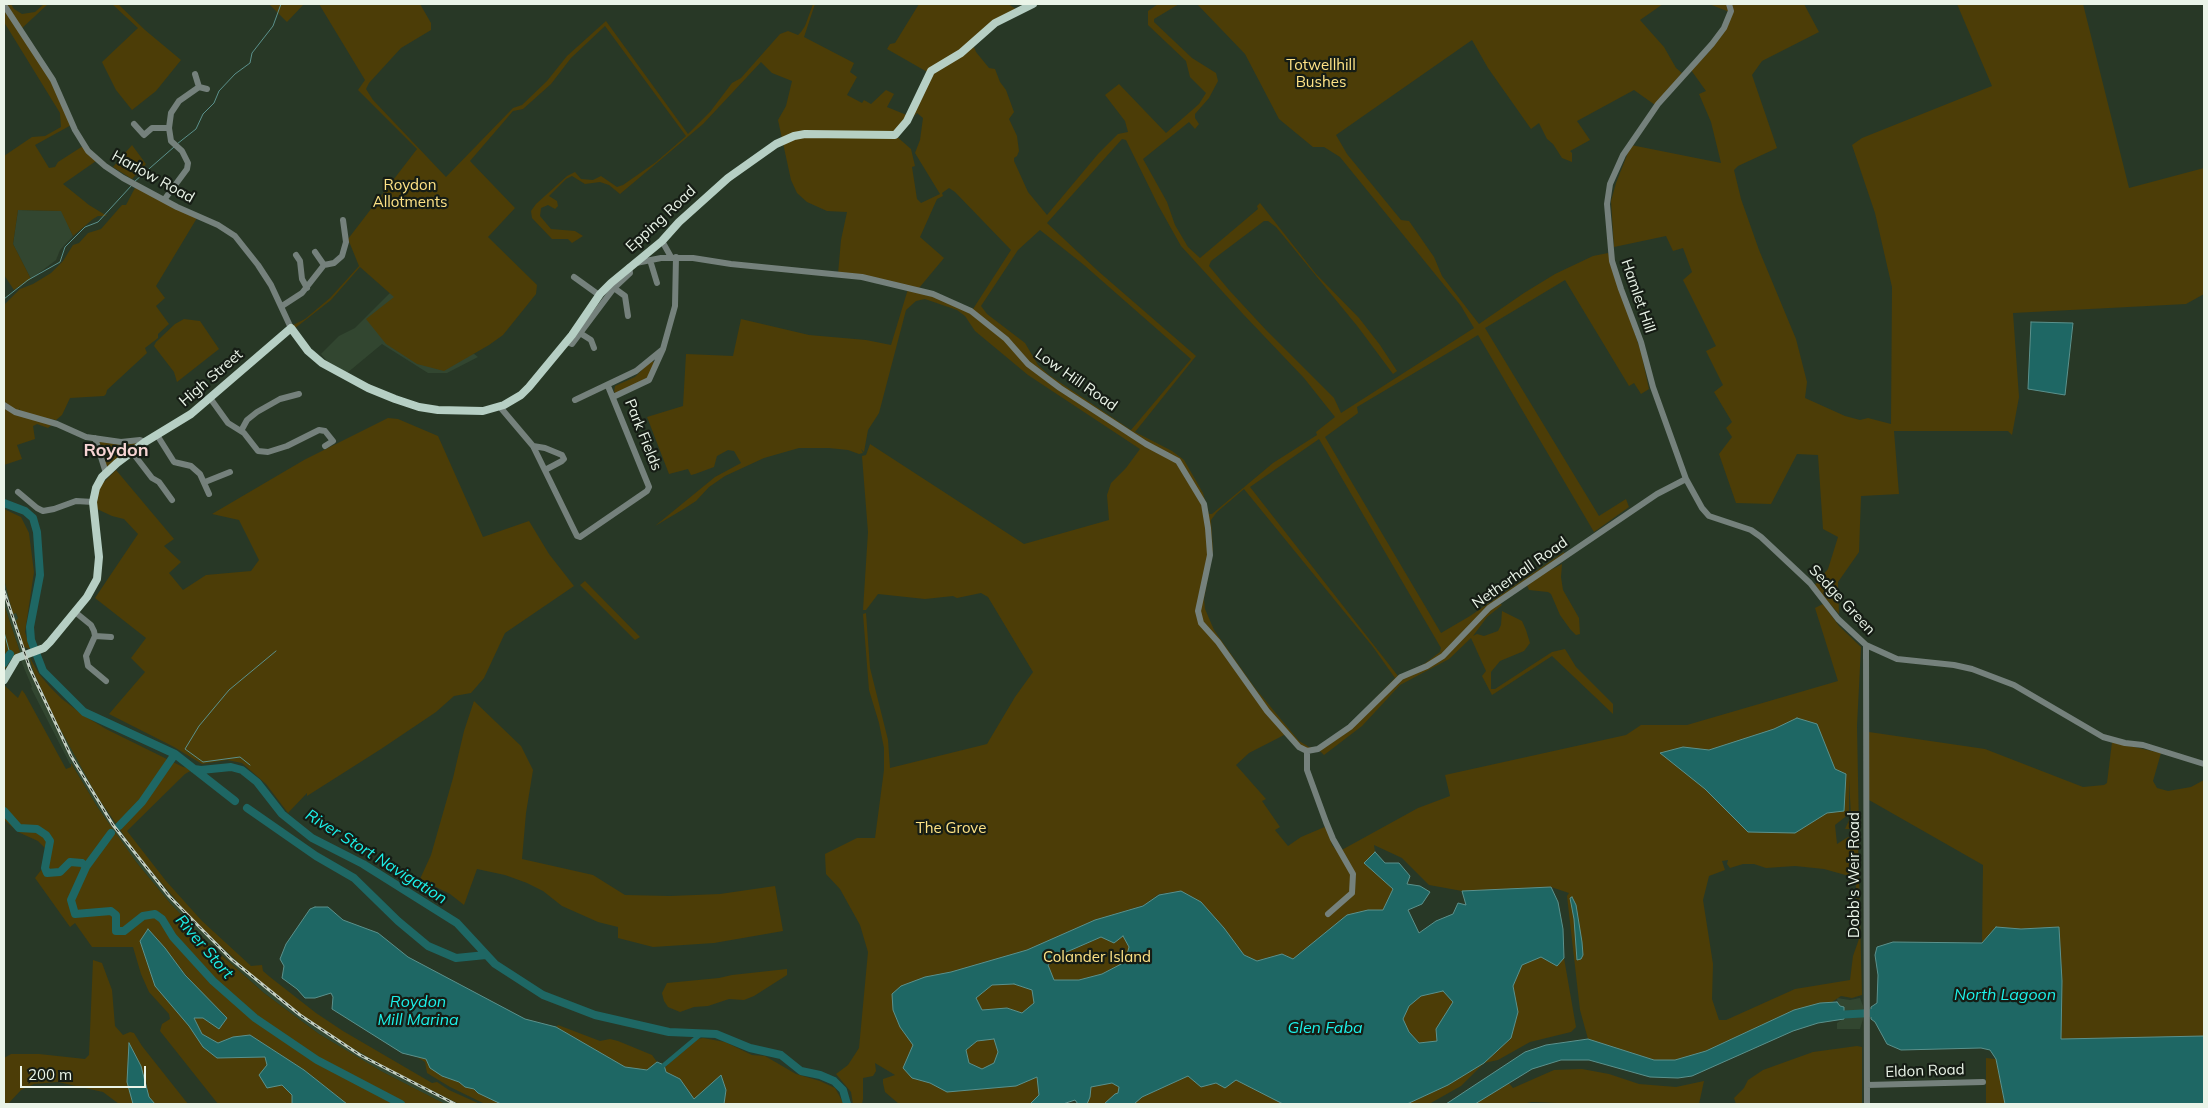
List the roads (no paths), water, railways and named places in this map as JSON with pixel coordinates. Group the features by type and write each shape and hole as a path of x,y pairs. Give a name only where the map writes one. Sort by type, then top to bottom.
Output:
{"main road":[{"name":"Epping Road","path":"291,328 308,351 322,364 368,388 395,399 420,407 438,410 483,411 500,407 511,402 525,391 566,342 599,295 662,241 711,192 786,139 805,134 891,136 899,132 909,116 931,70 961,53 992,25 1033,4"},
{"name":"High Street","path":"4,680 17,658 39,650 50,642 75,612 97,580 99,569 94,502 96,488 106,473 145,442 184,419 291,328"}],"street":[{"name":"Hamlet Hill","path":"1686,479 1612,261 1607,204 1610,184 1623,155 1658,104 1724,28 1731,11 1729,4"},
{"name":"Harlow Road","path":"4,5 53,80 88,151 115,172 164,200 218,225 235,236 258,264 282,306 291,328"},
{"path":"195,74 199,87"},
{"path":"164,200 187,169 188,162 182,151 171,141 169,128 171,114 174,106 199,87"},
{"path":"199,87 207,89"},
{"path":"134,124 144,134 152,128 169,128"},
{"path":"282,306 293,300 307,288 324,266 334,263 342,256 346,242 343,220"},
{"path":"662,241 673,257"},
{"path":"315,252 324,266"},
{"path":"296,255 300,261 302,279 307,288"},
{"name":"Low Hill Road","path":"632,265 673,257 862,277 944,297 977,315 1006,339 1028,364 1060,388 1146,444 1178,461 1204,504 1208,528 1210,555 1198,611 1201,623 1218,642 1267,711 1299,746 1307,751"},
{"name":"Park Fields","path":"613,397 645,383 658,364 675,306 673,257"},
{"path":"650,260 657,283"},
{"path":"566,342 572,344 614,288 630,273 632,265"},
{"path":"574,277 599,295"},
{"path":"614,288 625,296 628,316"},
{"path":"580,333 591,340 594,348"},
{"name":"Park Fields","path":"575,400 608,386 636,371 662,349"},
{"path":"650,358 658,364"},
{"name":"Park Fields","path":"545,470 577,536 580,537 647,491 650,487 608,386"},
{"path":"241,431 247,420 256,412 280,399 299,394"},
{"path":"210,398 228,423 241,431 253,447 264,452 287,446 319,430 325,431 333,441 325,446"},
{"path":"4,405 21,415 41,419 86,437 121,442 140,440 145,442"},
{"path":"500,407 533,446 545,470 564,459 562,455 545,448 533,446"},
{"path":"157,435 174,462 191,466 200,474 209,494"},
{"path":"95,438 106,473"},
{"path":"132,452 152,478 159,482 172,500"},
{"path":"205,482 230,472"},
{"name":"Sedge Green","path":"1686,479 1702,508 1709,516 1751,530 1761,537 1810,583 1838,620 1866,645 1897,659 1954,665 1988,675 2014,685 2103,737 2124,743 2142,745 2204,764"},
{"name":"Netherhall Road","path":"1307,751 1318,749 1350,727 1401,677 1427,666 1443,656 1474,621 1489,608 1657,494 1686,479"},
{"path":"18,492 43,511 54,510 76,501 94,502"},
{"path":"75,612 91,625 95,636 86,660 92,671 106,681"},
{"path":"95,636 111,637"},
{"name":"Dobb's Weir Road","path":"1866,645 1867,1104"},
{"path":"1307,751 1307,770 1326,822 1333,839 1353,874 1352,893 1328,914"},
{"name":"Eldon Road","path":"1867,1085 1984,1082"}],"water":[{"path":"2031,322 2073,323 2065,395 2028,389"},
{"path":"1797,718 1817,724 1835,769 1846,774 1844,811 1827,813 1795,833 1748,832 1705,789 1660,753 1683,747 1709,750 1774,729"},
{"name":"Glen Faba","path":"1375,852 1385,863 1399,863 1410,876 1407,884 1420,886 1430,892 1422,904 1408,910 1419,933 1436,921 1453,914 1458,903 1466,905 1462,891 1551,887 1558,902 1563,929 1564,958 1557,966 1541,957 1522,965 1513,986 1518,1012 1511,1038 1484,1063 1448,1085 1407,1104 1283,1104 1236,1080 1225,1088 1216,1083 1201,1087 1188,1076 1142,1097 1134,1104 1104,1104 1118,1093 1119,1087 1112,1083 1091,1087 1087,1104 1078,1104 1075,1100 1063,1104 1030,1104 1039,1095 1037,1077 1016,1086 947,1092 930,1083 912,1078 903,1068 913,1045 900,1027 893,1010 892,994 901,986 925,977 951,972 1027,950 1095,920 1143,906 1159,895 1181,891 1201,902 1244,955 1257,961 1282,954 1293,959 1347,915 1368,910 1383,910 1393,889 1364,863","holes":["1123,936 1129,947 1125,962 1102,974 1079,980 1054,980 1048,965 1062,954 1101,937 1114,943","1014,984 1032,990 1034,1003 1022,1013 1007,1008 982,1010 976,998 992,985","1443,991 1453,1002 1436,1029 1437,1041 1419,1043 1409,1032 1403,1019 1409,1006 1421,996","994,1039 998,1052 994,1063 982,1069 969,1063 966,1050 977,1041"]},
{"path":"1572,897 1576,905 1582,942 1583,955 1581,959 1577,960 1574,919 1570,898"},
{"name":"Roydon Mill Marina","path":"328,907 343,920 378,933 408,957 525,1019 556,1027 625,1067 647,1070 657,1062 664,1065 666,1072 680,1079 694,1099 721,1075 726,1090 724,1104 501,1104 478,1093 474,1089 465,1087 459,1082 442,1076 430,1068 426,1059 402,1053 332,1009 333,997 331,993 315,998 305,998 297,989 282,978 284,966 280,959 286,944 310,909"},
{"name":"North Lagoon","path":"1996,927 2021,929 2059,927 2062,981 2061,1039 2204,1036 2204,1104 2005,1104 1996,1059 1990,1050 1981,1048 1901,1050 1887,1044 1875,1022 1871,1019 1871,1007 1877,1003 1878,975 1875,955 1877,947 1893,942 1982,943"},
{"path":"148,929 185,975 227,1018 219,1029 203,1018 194,1018 202,1034 218,1043 233,1037 250,1035 304,1070 347,1104 292,1104 292,1095 282,1085 267,1088 259,1075 267,1065 265,1057 217,1058 203,1047 189,1026 155,986 140,941"},
{"path":"1837,1002 1840,1006 1844,1007 1844,1019 1818,1023 1793,1031 1692,1076 1678,1078 1650,1077 1589,1060 1561,1060 1532,1069 1475,1104 1446,1104 1525,1052 1546,1045 1588,1039 1654,1060 1675,1060 1706,1051 1794,1010 1820,1003"},
{"path":"129,1043 141,1066 149,1097 155,1104 133,1104 127,1082"}],"waterway":[{"path":"177,144 196,129 203,114 214,103 219,91 235,74 250,63 252,53 273,26 281,4"},
{"path":"134,182 174,147"},
{"path":"4,299 28,280 60,262 65,247 85,227 98,222 132,185"},
{"name":"River Stort Navigation","path":"4,503 25,511 33,518 37,532 40,575 30,627 31,640 43,671 84,712 175,754 235,801"},
{"path":"4,632 10,654"},
{"path":"250,765 240,757 203,762 185,749 199,726 229,690 276,651"},
{"name":"River Stort","path":"4,663 10,654"},
{"path":"119,826 142,802 175,754"},
{"name":"River Stort Navigation","path":"194,769 231,767 242,770 257,782 282,814 312,838 363,864 457,923 495,964 543,995 595,1015 669,1032 716,1034 750,1048 781,1055 801,1071 820,1075 834,1081 843,1090 847,1104"},
{"path":"247,808 316,856 354,878 398,921 428,946 456,958 486,955"},
{"name":"River Stort","path":"4,811 19,828 37,829 46,835 50,841 45,868 47,873 60,872 70,862 82,863 86,867 71,900 75,914 111,911 116,915 116,931 124,931 143,916 155,914 162,919 173,937 213,981 255,1018 317,1060 401,1104"},
{"path":"86,867 111,833"},
{"path":"1835,1015 1871,1013"},
{"path":"664,1065 701,1034"}],"railway":[{"path":"4,591 30,669 71,756 113,825 169,896 231,959 300,1015 360,1055 455,1104"}],"district":[{"name":"Roydon","path":"116,451"}],"park label":[{"name":"Totwellhill Bushes","path":"1321,74"},
{"name":"Roydon Allotments","path":"410,194"},
{"name":"The Grove","path":"951,828"},
{"name":"Colander Island","path":"1097,957"}]}
